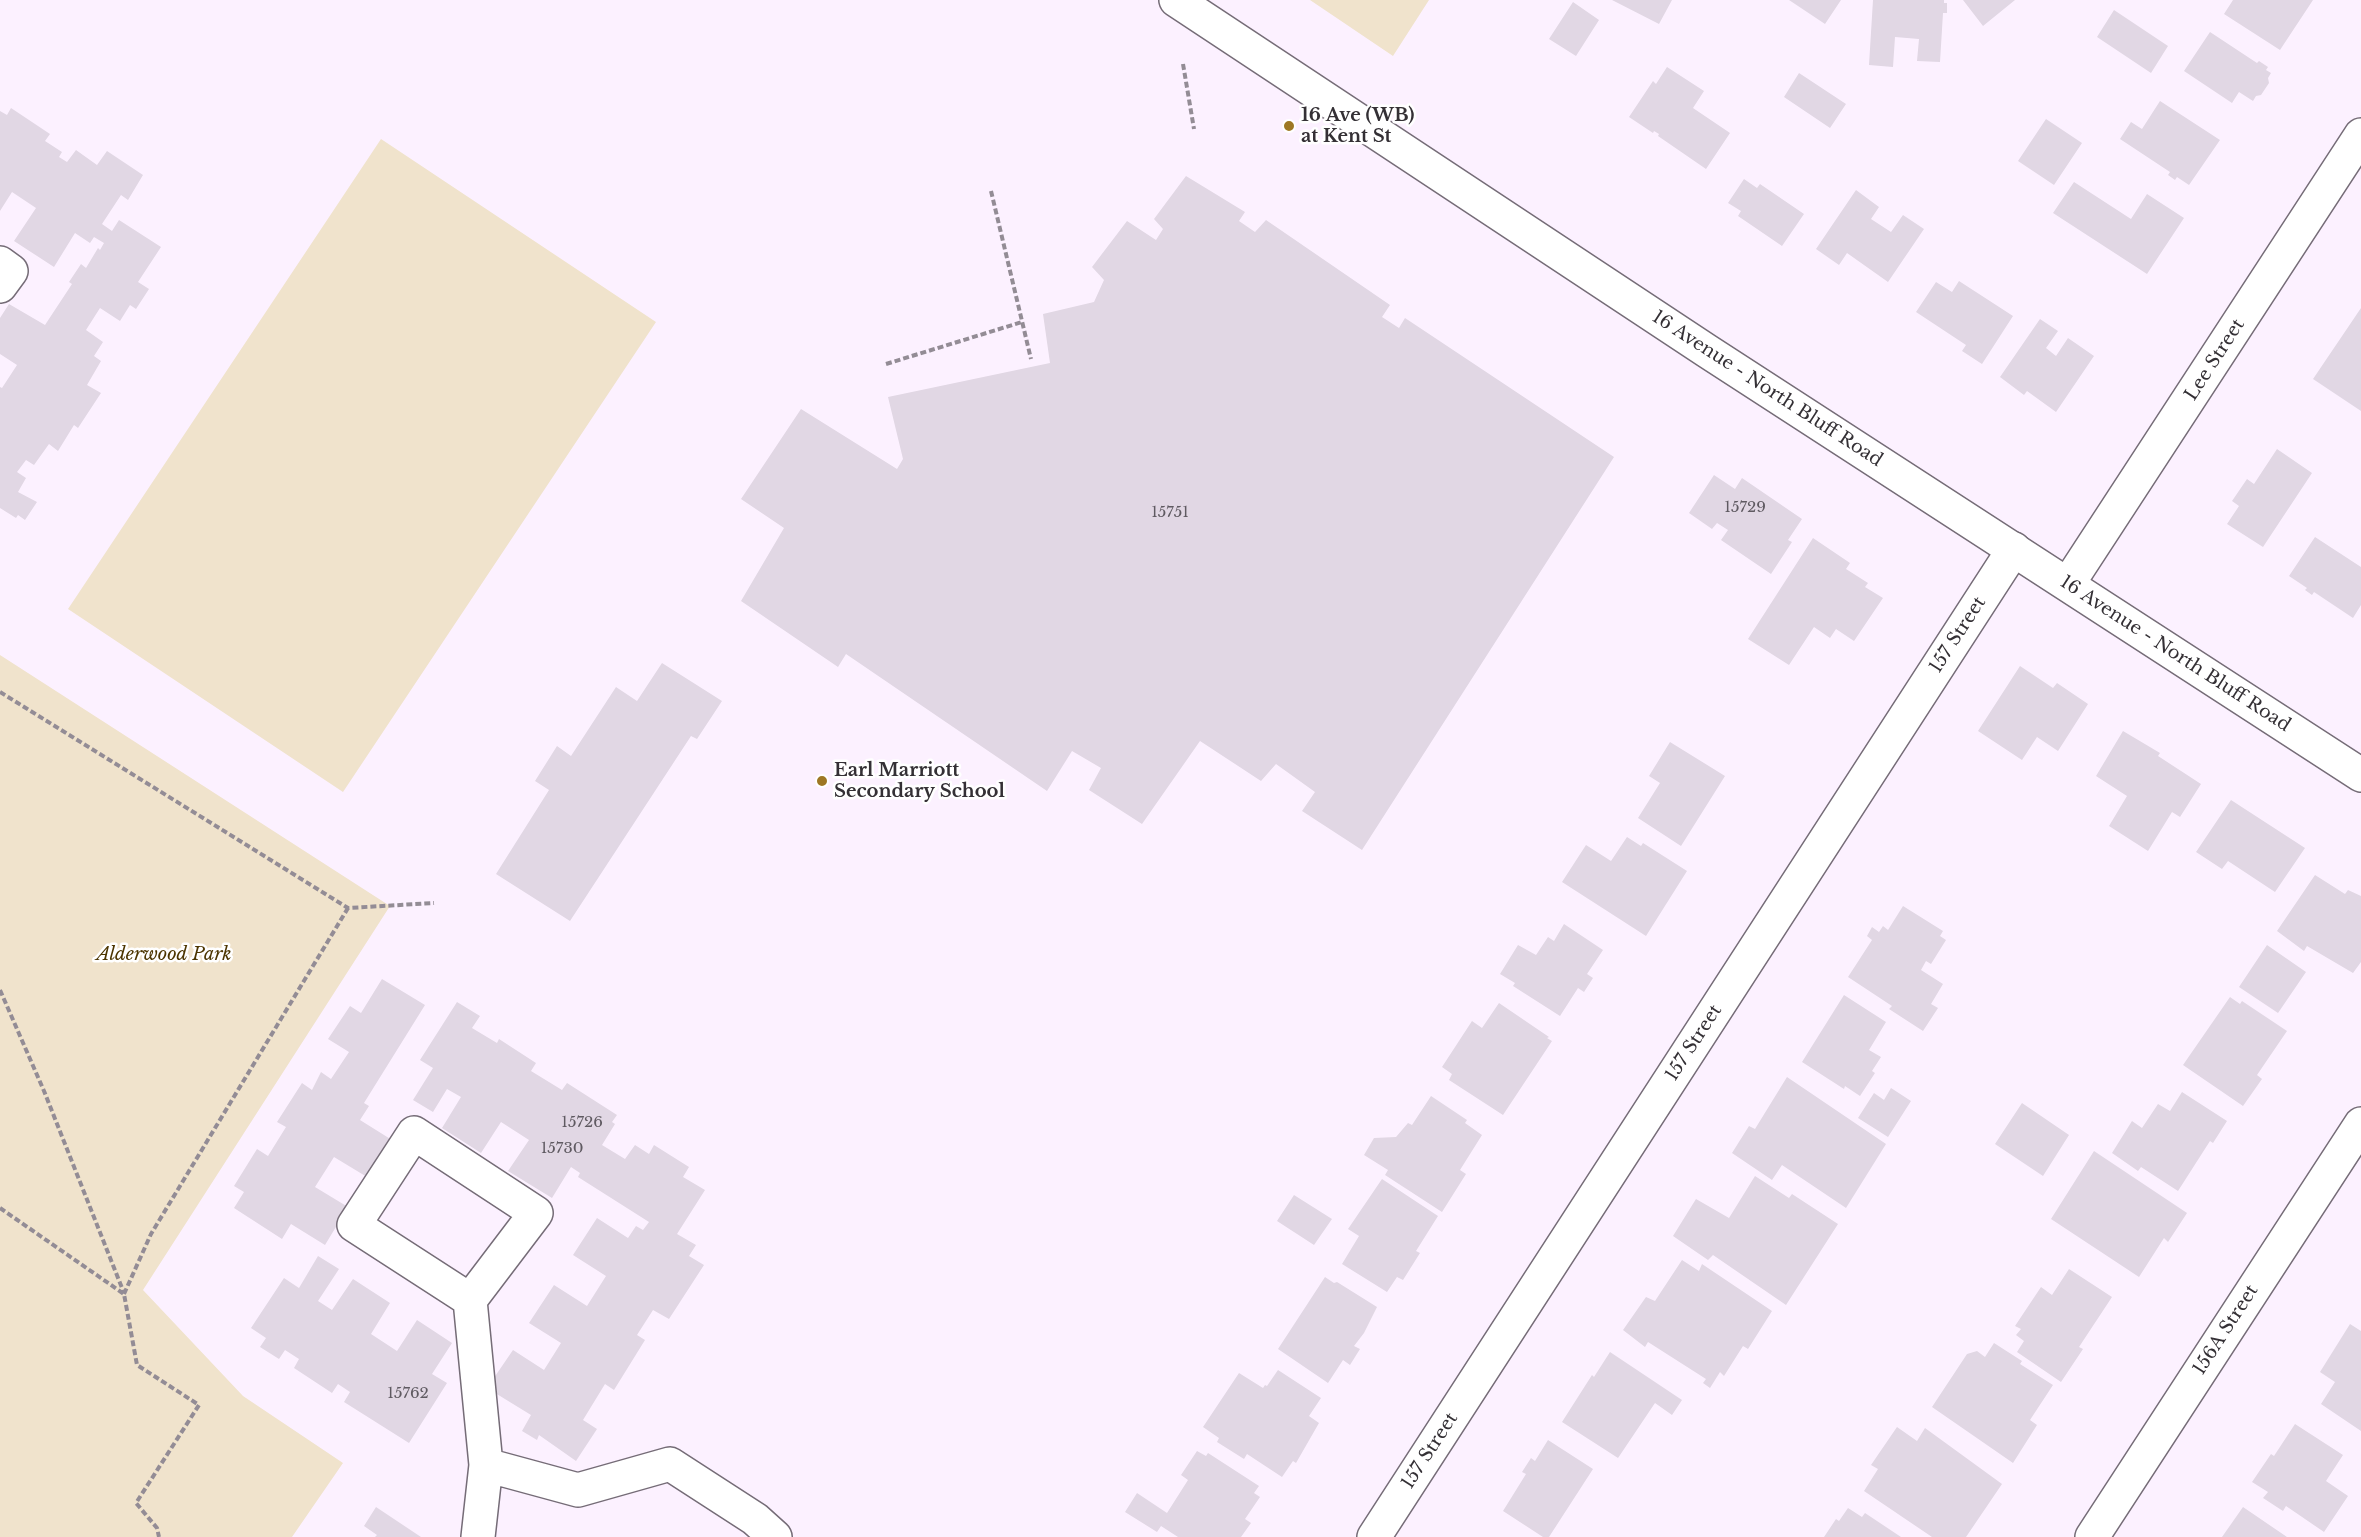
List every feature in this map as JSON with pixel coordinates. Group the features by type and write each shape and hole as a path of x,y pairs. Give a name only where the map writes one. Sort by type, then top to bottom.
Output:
{"street":[{"name":"16 Avenue - North Bluff Road","path":"1176,0 1677,331 2361,775"},
{"name":"Lee Street","path":"2068,584 2361,135"},
{"path":"0,263 10,271 0,286"},
{"name":"157 Street","path":"1374,1537 2014,549"},
{"name":"156A Street","path":"2092,1537 2361,1124"},
{"path":"470,1300 354,1225 414,1133 536,1213 470,1300 486,1465 478,1537"},
{"path":"486,1465 578,1490 670,1464 755,1519 775,1537"}],"path":[{"path":"1183,64 1194,129"},
{"path":"991,191 1031,359"},
{"path":"886,364 1022,322"},
{"path":"0,692 348,908 434,903"},
{"path":"124,1294 151,1234 348,908"},
{"path":"0,990 44,1090 124,1294 137,1365 199,1405 136,1503 157,1528 159,1537"},
{"path":"0,1208 124,1294"}],"green space":[{"path":"1310,0 1429,0 1393,56"},
{"path":"381,139 656,322 343,792 68,609"},
{"name":"Alderwood Park","path":"0,655 390,906 143,1290 243,1396 343,1463 292,1537 0,1537"}],"building":[{"path":"1612,0 1672,0 1659,24"},
{"path":"1789,0 1841,0 1825,24"},
{"path":"1873,0 1944,0 1944,3 1947,3 1947,13 1943,13 1940,62 1917,61 1919,39 1895,37 1893,67 1869,65"},
{"path":"1963,0 2015,0 1983,26"},
{"path":"2233,0 2313,0 2280,50 2224,14"},
{"path":"1573,2 1599,20 1576,56 1549,39"},
{"path":"2114,10 2168,46 2151,73 2097,37"},
{"path":"2210,32 2257,63 2259,61 2268,67 2266,70 2271,73 2268,78 2269,83 2261,95 2256,96 2253,101 2239,92 2232,103 2184,71"},
{"path":"1667,67 1704,91 1693,108 1730,133 1706,169 1658,136 1659,134 1654,131 1653,133 1629,117 1653,81 1656,84"},
{"path":"1799,73 1846,104 1830,128 1784,97"},
{"path":"2160,101 2220,140 2189,185 2177,177 2175,180 2168,175 2170,172 2120,139 2131,122 2142,129"},
{"path":"11,108 50,134 45,141 62,152 59,157 67,162 76,150 97,165 107,151 143,175 128,200 121,195 102,224 112,231 119,220 161,247 138,282 149,289 136,309 130,305 120,321 100,308 86,330 103,342 94,356 101,361 87,385 101,393 78,428 74,425 58,451 49,444 34,465 26,460 17,472 26,478 18,492 37,502 25,520 18,515 16,518 0,508 0,387 2,388 17,365 0,354 0,318 9,304 45,325 72,284 69,282 81,264 86,268 98,248 100,250 104,243 94,237 90,243 75,233 54,267 14,241 36,208 12,192 0,211 0,111 7,115"},
{"path":"2046,119 2082,143 2054,185 2018,161"},
{"path":"1186,176 1245,212 1239,221 1255,232 1266,220 1390,305 1382,317 1399,328 1405,318 1614,457 1362,850 1302,811 1315,792 1276,764 1261,781 1200,741 1142,824 1089,790 1101,768 1072,751 1047,791 846,654 838,667 741,601 784,528 741,499 801,409 897,469 903,459 888,397 1050,363 1043,314 1094,302 1104,280 1092,267 1127,221 1156,240 1163,229 1154,219"},
{"path":"1744,179 1757,188 1760,184 1804,214 1782,246 1738,216 1741,211 1728,203"},
{"path":"2074,182 2131,219 2147,194 2184,218 2147,274 2053,213"},
{"path":"1856,190 1879,207 1871,219 1891,232 1903,215 1924,229 1888,282 1847,253 1839,265 1816,249"},
{"path":"1959,281 2013,316 1982,364 1962,351 1966,345 1916,312 1936,282 1952,292"},
{"path":"2361,308 2361,411 2313,379"},
{"path":"2040,319 2058,331 2046,348 2056,356 2068,338 2094,356 2056,412 2027,391 2024,395 2000,377"},
{"path":"2277,449 2312,473 2263,547 2227,524 2239,506 2232,501 2247,479 2254,484"},
{"path":"1714,475 1735,489 1742,478 1802,519 1788,540 1792,542 1771,574 1721,540 1728,530 1717,523 1712,529 1689,513"},
{"path":"2315,537 2361,567 2361,605 2353,618 2314,592 2312,595 2305,590 2307,588 2289,576"},
{"path":"1813,538 1850,563 1846,569 1868,583 1865,587 1883,598 1854,641 1836,629 1830,638 1814,627 1789,665 1748,639"},
{"path":"662,663 722,701 697,739 691,736 570,921 496,874 549,790 535,781 557,746 571,756 616,687 637,701"},
{"path":"2020,666 2053,688 2057,683 2088,704 2058,751 2037,737 2022,760 1978,731"},
{"path":"2123,731 2160,753 2158,756 2201,784 2180,817 2172,812 2148,851 2109,826 2127,796 2096,776"},
{"path":"1670,742 1725,776 1681,846 1638,818 1660,783 1649,776"},
{"path":"2231,800 2305,848 2275,892 2228,861 2222,869 2196,852"},
{"path":"1627,837 1641,846 1643,843 1687,871 1646,936 1562,882 1586,845 1611,861"},
{"path":"2315,875 2345,894 2348,890 2361,896 2361,962 2353,973 2307,946 2304,951 2277,931"},
{"path":"1903,906 1943,931 1940,936 1946,940 1931,964 1926,961 1921,970 1943,984 1931,1004 1938,1008 1923,1031 1889,1009 1892,1006 1848,977 1872,940 1867,936 1872,927 1879,932 1883,926 1888,930"},
{"path":"1564,924 1603,950 1587,974 1593,978 1584,992 1578,988 1560,1016 1513,986 1515,983 1500,974 1518,945 1536,955 1548,937 1554,941"},
{"path":"2267,945 2306,972 2278,1013 2239,987"},
{"path":"382,979 425,1005 364,1103 369,1106 360,1120 392,1140 367,1177 334,1157 315,1187 348,1207 325,1245 291,1224 282,1239 234,1208 244,1192 234,1186 257,1149 268,1156 286,1127 277,1122 302,1083 312,1090 321,1072 331,1079 349,1052 328,1039 350,1006 361,1013"},
{"path":"1844,995 1886,1022 1869,1050 1881,1057 1872,1071 1875,1073 1860,1096 1845,1086 1844,1089 1802,1062"},
{"path":"2230,997 2240,1004 2242,1001 2287,1031 2257,1075 2262,1079 2243,1106 2183,1065"},
{"path":"457,1002 480,1016 472,1028 497,1043 499,1039 536,1063 531,1071 562,1090 567,1083 617,1115 612,1122 615,1124 602,1145 625,1159 635,1145 649,1154 654,1145 689,1167 683,1177 705,1190 677,1234 696,1245 689,1256 704,1265 669,1319 653,1310 637,1335 645,1340 614,1390 605,1384 583,1420 597,1429 576,1461 539,1435 537,1440 522,1431 531,1415 487,1388 513,1350 544,1370 561,1343 529,1323 554,1285 587,1306 606,1276 573,1255 597,1218 628,1238 636,1226 643,1230 649,1222 578,1177 580,1173 571,1167 552,1198 508,1171 529,1140 501,1122 481,1153 442,1128 461,1097 447,1089 433,1112 413,1100 433,1068 420,1060"},
{"path":"1499,1003 1552,1041 1503,1115 1449,1080 1452,1074 1442,1067 1472,1021 1482,1028"},
{"path":"1787,1077 1886,1144 1846,1208 1782,1165 1772,1180 1732,1153 1749,1126 1755,1129"},
{"path":"1891,1088 1911,1101 1888,1137 1858,1118 1874,1093 1884,1100"},
{"path":"2182,1092 2227,1121 2213,1143 2210,1141 2178,1191 2141,1167 2138,1171 2112,1153 2132,1121 2142,1128 2158,1104 2170,1111"},
{"path":"1431,1096 1467,1120 1465,1123 1482,1135 1460,1170 1466,1174 1442,1212 1385,1175 1388,1170 1364,1155 1374,1138 1396,1137 1408,1123 1412,1125"},
{"path":"2022,1103 2069,1135 2043,1176 1995,1144"},
{"path":"2094,1151 2187,1213 2168,1242 2164,1238 2139,1277 2051,1219"},
{"path":"1755,1176 1789,1198 1792,1194 1838,1224 1786,1305 1713,1255 1708,1260 1673,1236 1696,1199 1729,1218"},
{"path":"1382,1179 1438,1216 1416,1251 1420,1253 1403,1280 1397,1277 1387,1292 1342,1264 1359,1236 1348,1229"},
{"path":"1294,1195 1332,1219 1314,1245 1277,1221"},
{"path":"318,1256 339,1269 318,1301 332,1310 353,1279 390,1303 371,1334 397,1351 417,1320 452,1343 432,1374 447,1383 409,1443 344,1402 350,1392 338,1384 332,1393 294,1368 299,1359 285,1350 279,1359 260,1347 266,1338 251,1328 284,1278 299,1288"},
{"path":"1682,1260 1699,1271 1702,1264 1772,1311 1748,1349 1743,1346 1724,1376 1720,1372 1710,1388 1703,1383 1706,1379 1648,1342 1645,1347 1623,1330 1646,1297 1655,1301"},
{"path":"2069,1269 2112,1297 2079,1347 2083,1349 2061,1382 2017,1352 2024,1341 2016,1335 2021,1329 2015,1326 2041,1287 2052,1295"},
{"path":"1325,1277 1377,1307 1364,1333 1354,1346 1360,1349 1350,1365 1343,1360 1328,1383 1278,1349"},
{"path":"2350,1324 2361,1331 2361,1431 2321,1404 2335,1382 2320,1372"},
{"path":"1994,1343 2022,1361 2020,1364 2053,1385 2030,1420 2037,1425 2013,1463 1932,1407 1967,1354 1977,1351 1985,1357"},
{"path":"1610,1352 1682,1400 1672,1415 1655,1403 1618,1458 1562,1422 1592,1375 1594,1377"},
{"path":"1278,1370 1321,1398 1309,1416 1319,1423 1296,1463 1293,1461 1282,1477 1247,1454 1244,1459 1217,1442 1219,1438 1203,1427 1239,1373 1263,1388"},
{"path":"2295,1424 2343,1455 2326,1481 2348,1496 2324,1532 2286,1506 2283,1511 2263,1498 2268,1492 2252,1482 2271,1454 2274,1456"},
{"path":"1897,1427 1917,1441 1925,1428 2002,1484 1966,1537 1932,1537 1864,1491 1878,1469 1871,1465"},
{"path":"1548,1440 1593,1469 1549,1537 1543,1537 1503,1511 1526,1474 1522,1472 1531,1458 1535,1461"},
{"path":"1197,1451 1206,1456 1208,1453 1259,1486 1254,1493 1260,1497 1245,1519 1251,1523 1241,1537 1178,1537 1161,1526 1157,1532 1125,1512 1137,1493 1167,1513 1188,1480 1181,1475"},
{"path":"376,1507 421,1537 375,1537 377,1535 364,1526"},
{"path":"2243,1507 2287,1537 2222,1537"},
{"path":"1848,1508 1862,1517 1865,1513 1901,1537 1824,1537 1836,1519 1839,1521"}],"place":[{"name":"16 Ave (WB) at Kent St","path":"1289,126"},
{"name":"Earl Marriott Secondary School","path":"822,781"}]}
